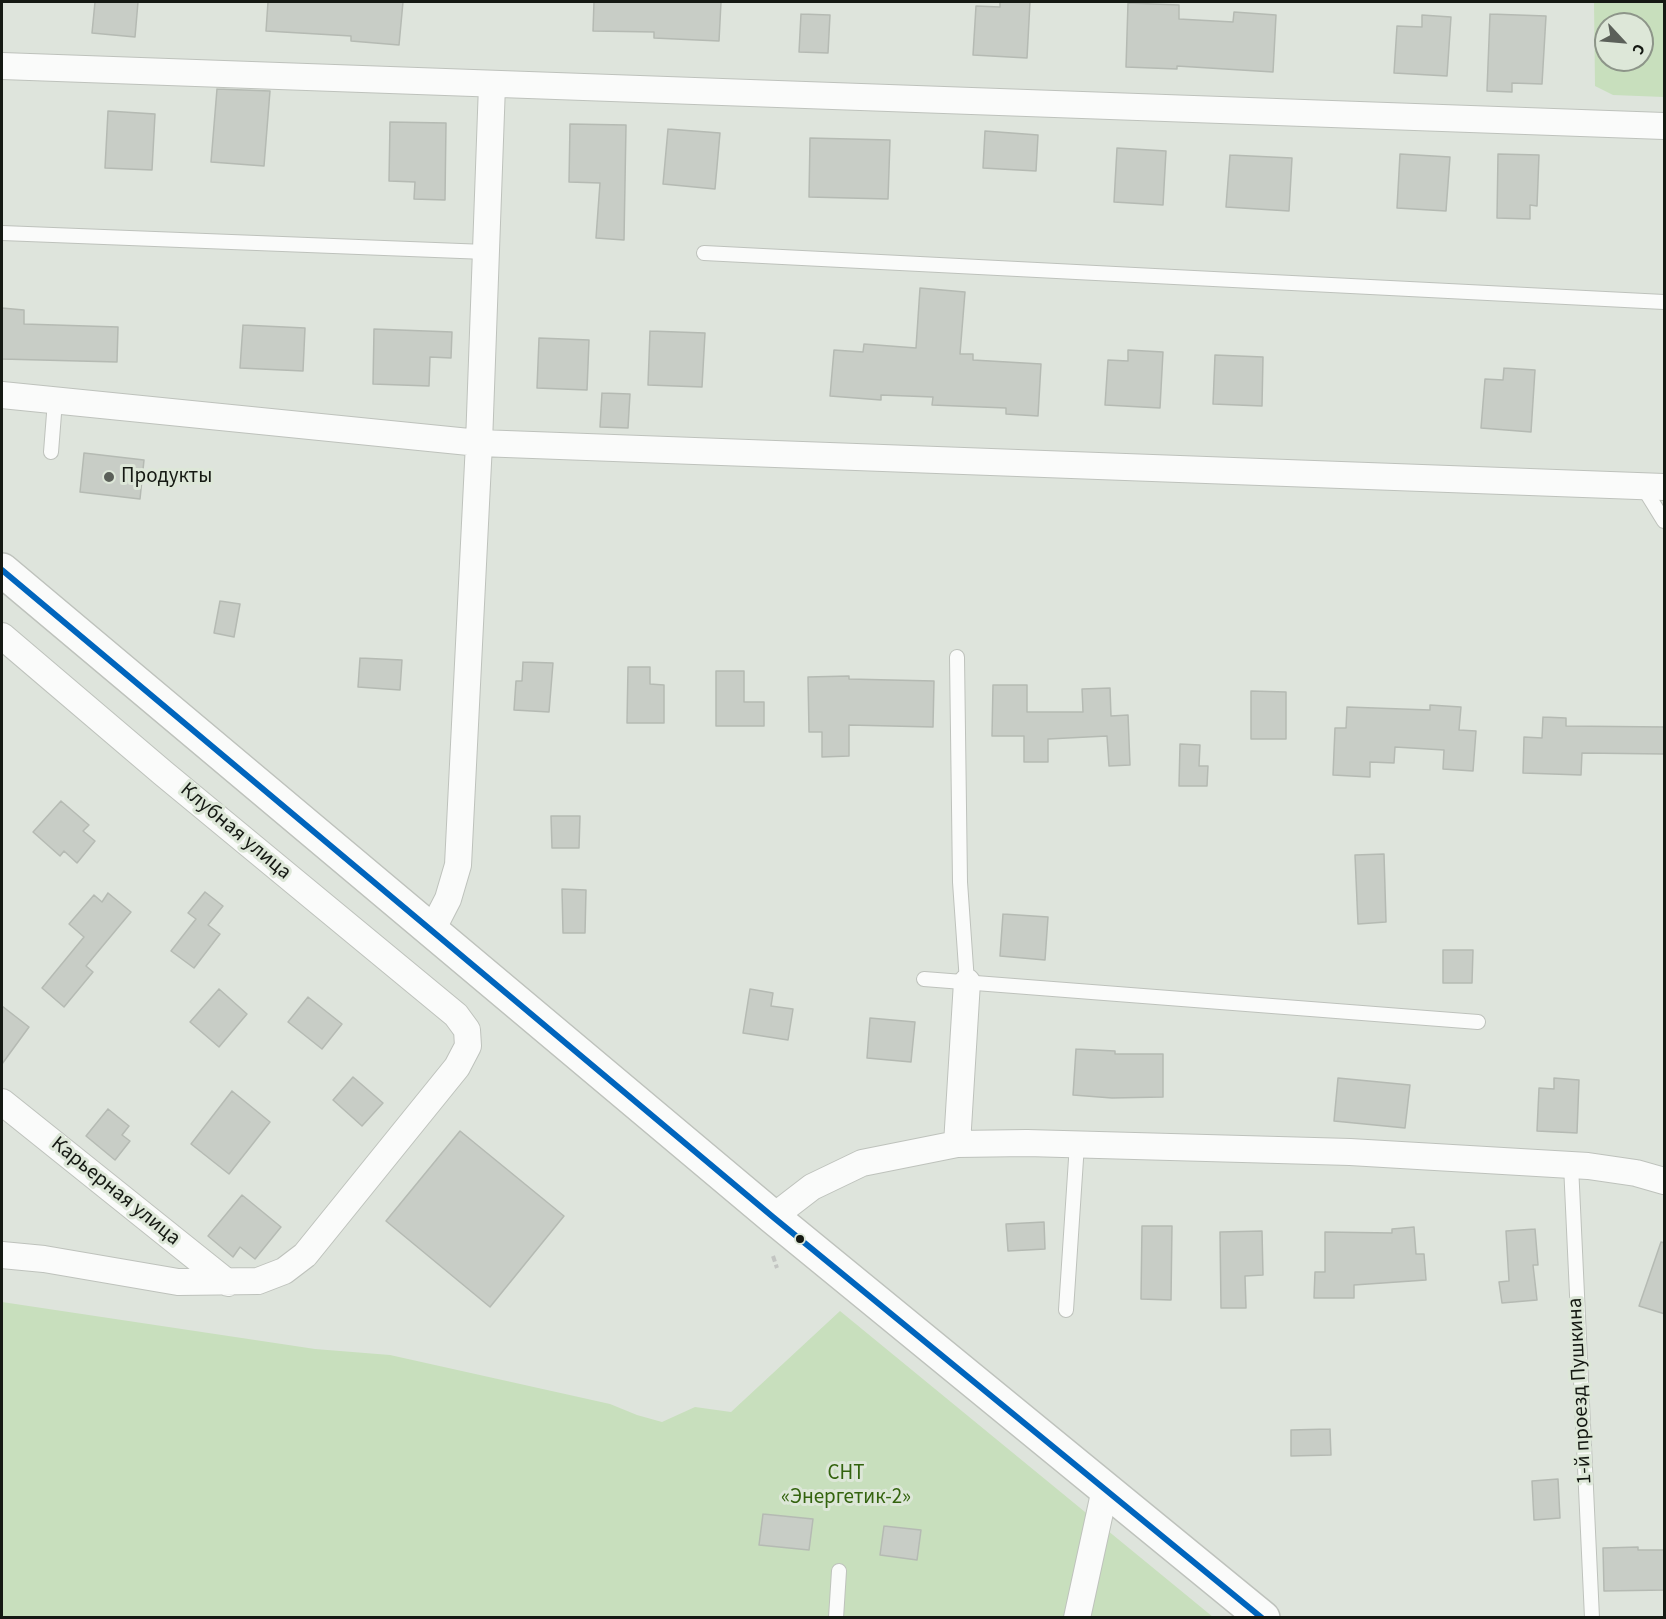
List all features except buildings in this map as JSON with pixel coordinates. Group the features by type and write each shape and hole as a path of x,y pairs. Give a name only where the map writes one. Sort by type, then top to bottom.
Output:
{"main road":[{"path":"2,570 773,1217 1263,1617"}],"street":[{"path":"2,66 1665,126"},
{"path":"432,930 448,899 458,865 479,443 492,85"},
{"path":"2,395 479,443 1654,487"},
{"name":"Клубная улица","path":"2,636 163,773 456,1015 467,1030 468,1046 458,1067 304,1255 284,1271 258,1281 228,1283"},
{"path":"957,1144 967,982"},
{"name":"Карьерная улица","path":"2,1102 228,1283"},
{"path":"773,1217 812,1187 862,1163 957,1144 1077,1144 1350,1152 1571,1165 1636,1173 1665,1181"},
{"path":"2,1255 44,1259 178,1282 228,1283"},
{"path":"1077,1617 1106,1489"}],"lane":[{"path":"2,233 486,252"},
{"path":"704,253 1665,302"},
{"path":"51,452 55,401"},
{"path":"1654,487 1665,521"},
{"path":"957,657 960,882 967,982"},
{"path":"924,980 1478,1022"},
{"path":"1066,1310 1077,1144"},
{"name":"1-й проезд Пушкина","path":"1571,1165 1592,1617"},
{"path":"836,1617 839,1570"}],"green space":[{"path":"1594,2 1664,2 1664,97 1613,95 1595,86 1595,72 1654,72 1654,12 1594,12"},
{"name":"СНТ «Энергетик-2»","path":"2,1302 315,1349 390,1355 610,1404 662,1422 695,1407 731,1412 840,1311 1213,1617 2,1618"}],"transit line":[{"path":"2,570 773,1217 1262,1618"}],"place":[{"name":"Продукты","path":"109,477"}]}
